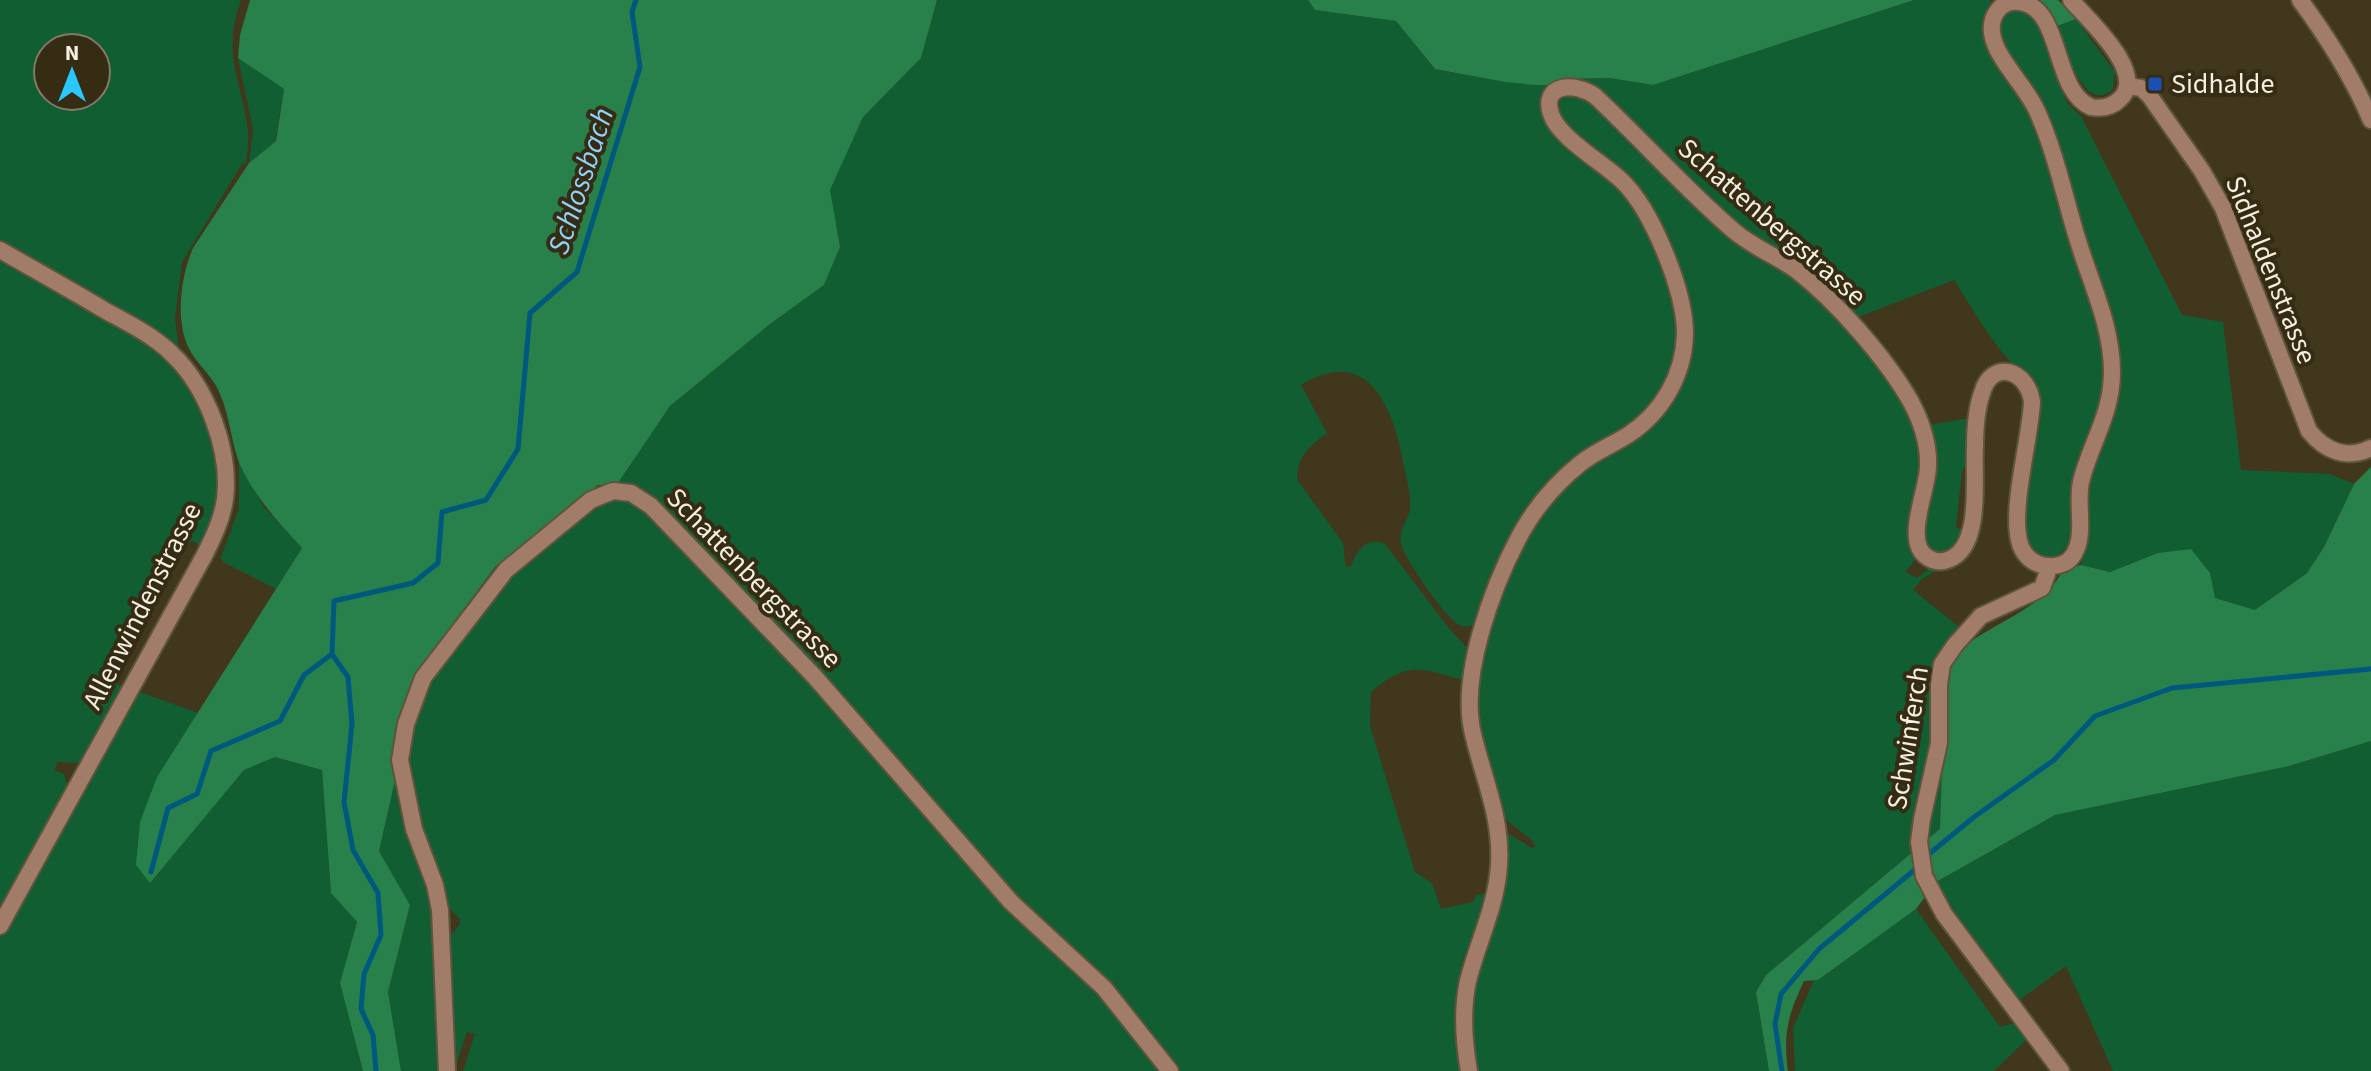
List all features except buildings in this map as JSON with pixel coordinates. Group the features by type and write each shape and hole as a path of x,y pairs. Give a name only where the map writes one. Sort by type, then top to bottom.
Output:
{"street":[{"path":"2050,566 2068,562 2076,551 2081,484 2105,420 2111,385 2111,360 2104,317 2044,126 2029,94 1995,43 1991,29 1994,14 2001,6 2013,2 2027,3 2038,12 2049,30 2072,89 2085,105 2097,108 2113,105 2128,86 2129,75 2071,0"},
{"path":"2300,0 2330,41 2357,87 2371,120"},
{"name":"Schattenbergstrasse","path":"1469,1071 1466,1034 1468,983 1495,898 1500,861 1494,811 1472,732 1468,704 1476,654 1492,600 1519,537 1539,507 1556,486 1584,461 1651,418 1672,386 1684,347 1684,319 1678,290 1652,224 1630,189 1557,125 1550,108 1552,97 1560,89 1576,86 1595,96 1738,234 1794,269 1818,290 1847,319 1888,369 1911,403 1926,442 1928,475 1917,523 1916,544 1922,554 1932,560 1945,561 1957,555 1972,525 1977,415 1985,384 1994,375 2005,372 2023,379 2030,389 2032,402 2018,512 2018,536 2028,558 2050,566"},
{"name":"Sidhaldenstrasse","path":"2128,86 2141,88 2149,95 2202,171 2223,208 2309,431 2332,451 2355,454 2371,448"},
{"name":"Allenwindenstrasse","path":"0,250 133,326 171,352 191,377 211,418 223,462 226,490 219,524 204,556 0,926"},
{"name":"Schattenbergstrasse","path":"447,1071 440,910 435,885 406,798 400,760 406,724 418,689 434,660 506,570 591,500 613,491 631,493 651,506 814,676 1011,902 1104,988 1170,1071"},
{"name":"Schwinferch","path":"2050,566 2042,588 1981,616 1942,664 1939,743 1919,842 1924,876 1938,905 2061,1071"}],"green space":[{"path":"0,0 241,0 235,19 233,52 248,131 246,163 242,164 182,262 175,319 179,350 155,331 0,244"},
{"path":"250,0 937,0 921,58 863,117 830,190 840,247 824,285 770,324 670,406 616,486 598,485 534,540 495,567 423,664 407,702 397,772 379,851 410,905 388,992 401,1071 363,1071 340,983 357,922 331,893 322,770 275,757 244,770 150,883 136,865 140,822 157,777 302,548 268,509 246,477 220,394 186,343 181,316 182,287 193,248 249,163 276,141 284,89 238,58 240,35"},
{"path":"937,0 1308,0 1315,10 1396,21 1435,69 1505,82 1547,85 1540,107 1550,127 1606,174 1635,204 1669,280 1679,336 1670,375 1648,412 1569,467 1480,621 1475,624 1458,624 1444,611 1409,561 1401,544 1401,534 1410,509 1410,493 1393,423 1374,388 1361,377 1344,372 1325,374 1301,385 1327,433 1301,460 1298,481 1343,543 1346,567 1351,566 1356,555 1368,543 1385,544 1466,647 1468,654 1462,680 1415,670 1405,671 1384,682 1371,692 1370,726 1415,872 1432,883 1441,909 1473,902 1476,895 1489,893 1475,944 1464,956 1462,964 1464,1071 463,1071 475,1034 467,1032 454,1071 448,939 460,924 460,919 446,905 425,848 408,773 412,726 434,671 498,587 616,486 670,406 770,324 824,285 840,247 829,190 863,117 921,58"},
{"path":"1308,0 1914,0 1653,85 1610,78 1560,79 1547,85 1535,85 1435,69 1396,21 1315,10"},
{"path":"1914,0 1991,0 1983,26 1987,42 2015,83 2036,123 2101,325 2106,382 2072,534 2066,548 2054,558 2040,558 2027,550 2023,513 2038,393 2029,378 1994,341 1954,280 1853,319 1736,226 1598,90 1579,79 1610,78 1653,85"},
{"path":"2038,0 2058,0 2076,19 2057,26"},
{"path":"2020,9 2028,11 2036,20 2067,103 2081,116 2182,315 2223,322 2241,470 2330,474 2354,484 2324,547 2307,573 2255,610 2214,598 2210,573 2158,553 2110,572 2081,565 2087,543 2084,497 2093,462 2120,393 2119,354 2075,217 2002,44 1998,23 2003,15"},
{"path":"2076,19 2115,72 2113,89 2102,95 2093,94 2084,86 2070,62 2057,26"},
{"path":"238,58 284,89 275,142 249,163 253,129"},
{"path":"1571,94 1586,98 1835,313 1886,376 1912,424 1923,461 1910,546 1916,559 1905,572 1917,578 1930,568 1936,571 1922,579 1913,590 1974,639 1945,670 1940,829 1766,975 1756,992 1769,1071 1475,1071 1472,1011 1475,980 1504,831 1535,847 1533,841 1501,816 1474,707 1481,653 1510,565 1543,509 1584,467 1635,437 1688,348 1652,213 1560,115 1560,100"},
{"path":"0,255 142,339 169,362 183,379 205,418 217,462 218,484 216,511 202,546 192,541 185,544 111,682 122,686 123,691 89,755 77,763 58,762 54,770 64,774 69,790 0,917"},
{"path":"1970,418 1969,459 1962,471 1956,528 1963,529 1967,506 1969,522 1956,545 1934,554 1923,542 1922,532 1933,474 1928,425"},
{"path":"239,463 264,507 302,548 276,589 223,562 221,557 239,509"},
{"path":"2371,467 2371,741 2289,766 2055,815 1936,882 1916,909 1818,980 1804,981 1788,1024 1788,1071 1769,1071 1756,992 1766,975 1940,829 1945,670 1968,645 2037,601 2057,581 2063,569 2081,565 2110,572 2158,553 2191,549 2210,573 2215,598 2255,610 2307,573 2324,547 2354,484"},
{"path":"140,692 198,713 157,777 150,883 244,770 275,757 322,770 331,893 357,922 340,983 363,1071 0,1071 0,936 133,696"},
{"path":"2371,741 2371,1071 2113,1071 2066,966 2014,1004 1936,882 2055,815 2289,766"},
{"path":"397,772 436,906 442,1071 401,1071 388,992 410,905 379,851"},
{"path":"1916,909 2000,1027 2017,1022 2027,1039 1994,1071 1795,1071 1793,1028 1814,980"}],"waterway":[{"name":"Schlossbach","path":"151,872 168,808 197,794 211,751 280,721 304,675 332,654 334,601 413,583 438,563 442,512 486,500 518,449 530,313 577,272 640,67 632,12 636,0"},
{"path":"332,654 348,677 352,724 344,802 353,850 378,893 381,935 364,974 361,1009 373,1035 376,1071"},
{"path":"1929,854 1974,817 2054,760 2095,716 2172,688 2371,669"},
{"path":"1782,1071 1775,1024 1781,994 1819,949 1918,867"}],"place":[{"name":"Sidhalde","path":"2155,84"}]}
